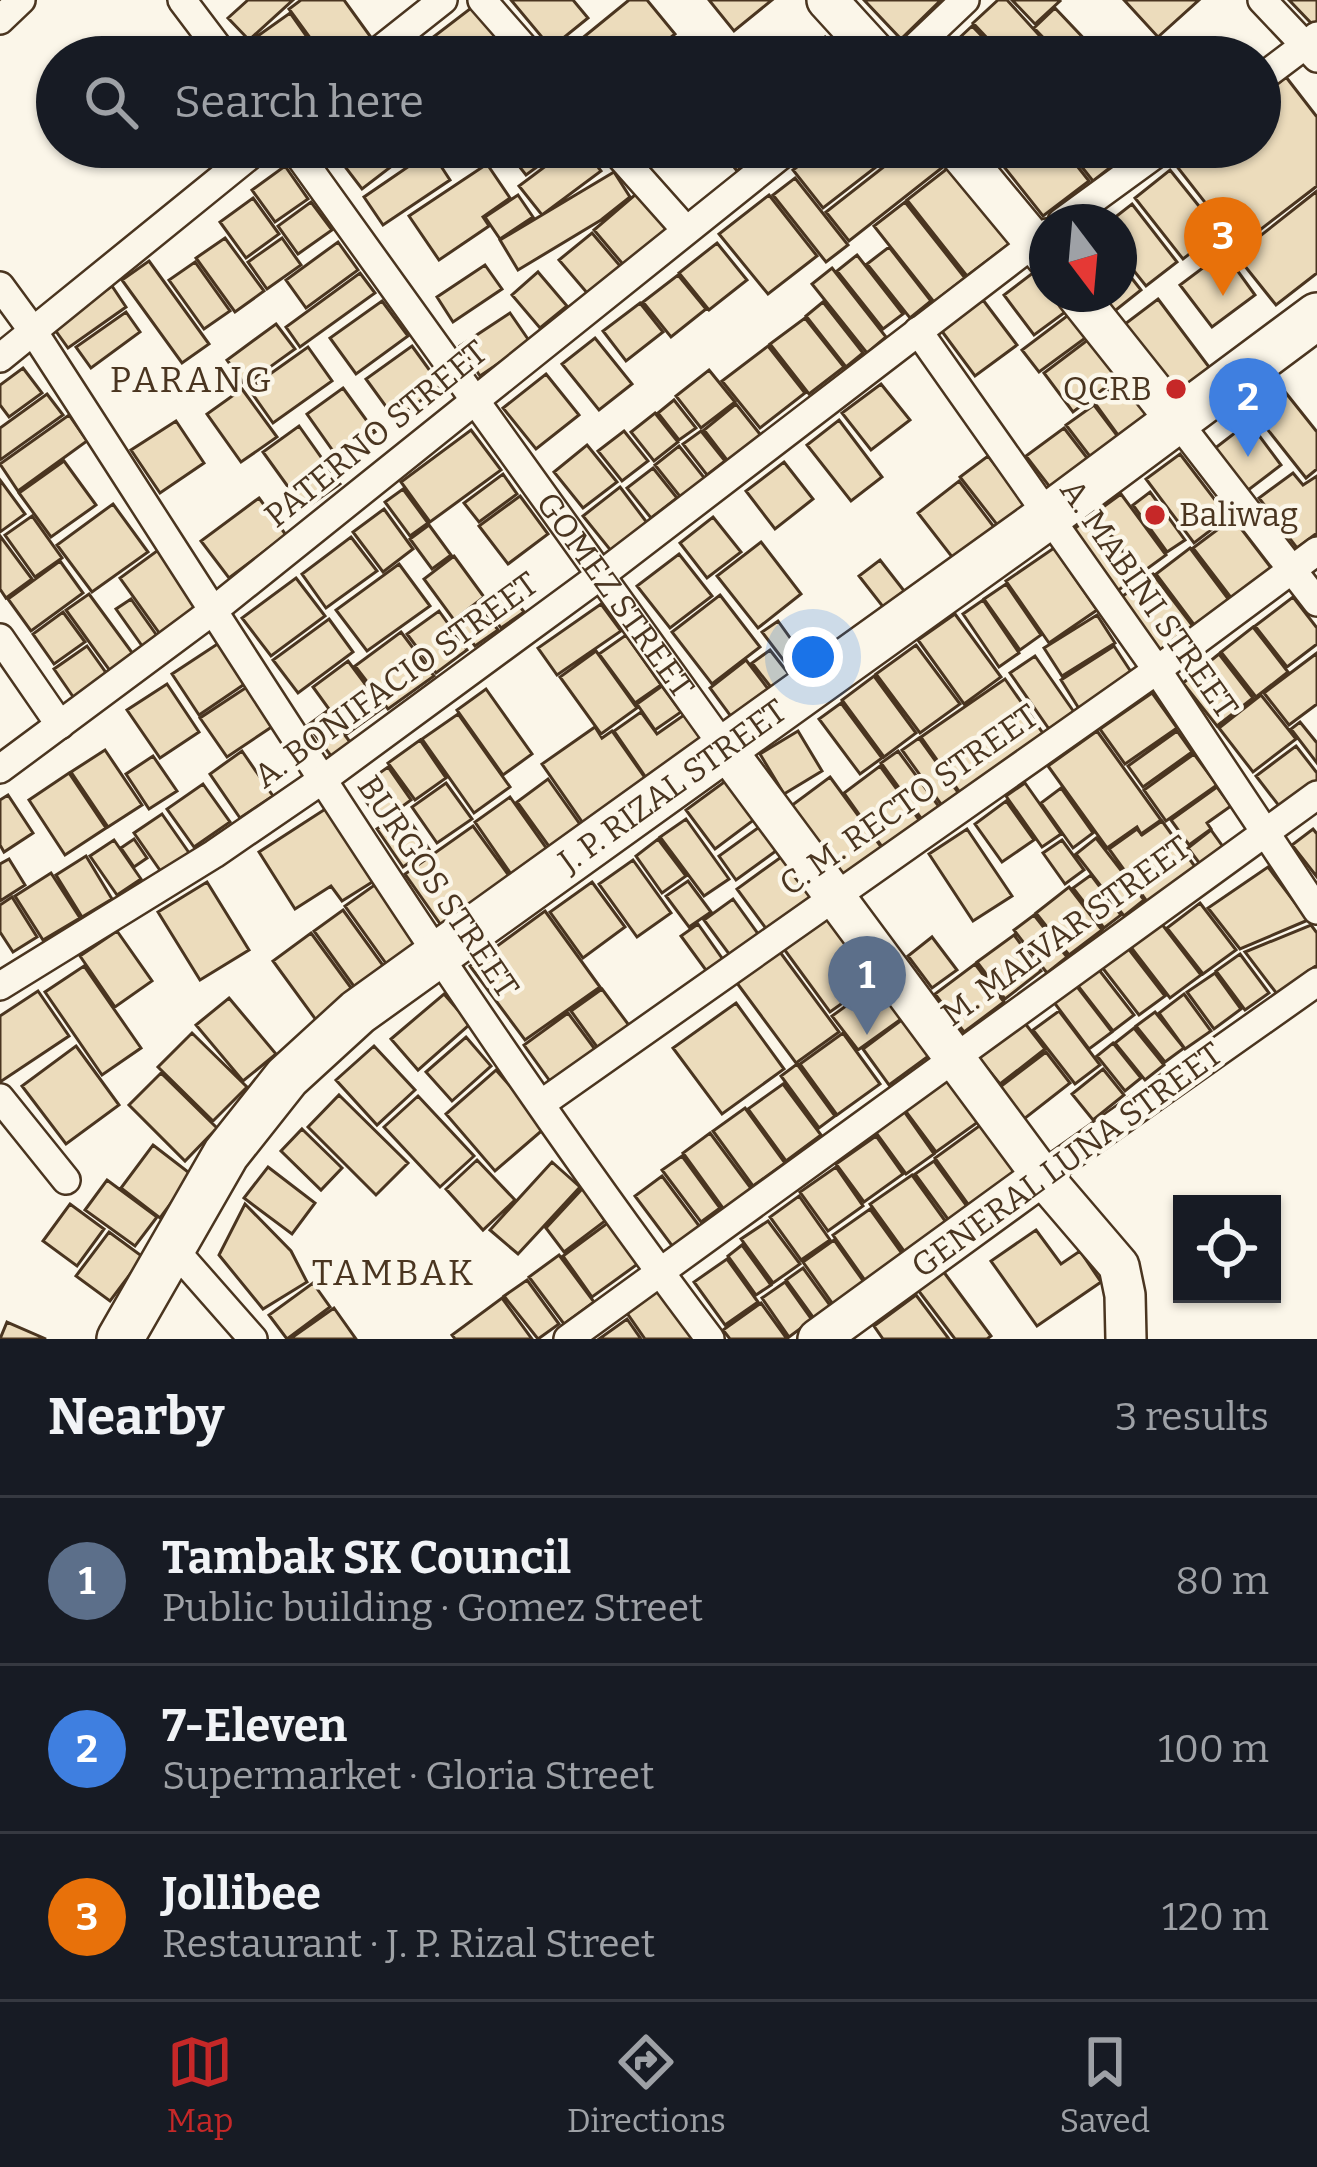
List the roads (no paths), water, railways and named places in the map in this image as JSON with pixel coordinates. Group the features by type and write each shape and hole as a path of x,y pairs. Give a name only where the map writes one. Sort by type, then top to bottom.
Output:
{"main road":[{"name":"J. P. RIZAL STREET","path":"120,1339 226,1154 287,1077 358,1012 1047,518 1317,316"}],"street":[{"path":"0,20 21,0"},
{"path":"182,0 209,36"},
{"path":"398,36 443,0"},
{"path":"482,0 514,36"},
{"path":"827,0 860,36"},
{"path":"927,36 964,0"},
{"path":"1262,0 1313,46 1281,66"},
{"path":"0,358 234,168"},
{"name":"GOMEZ STREET","path":"307,168 724,747 1042,1176 1119,1266 1126,1339"},
{"path":"630,168 685,230"},
{"name":"PATERNO STREET","path":"0,769 214,610 764,168"},
{"path":"977,168 1029,220"},
{"name":"A. BONIFACIO STREET","path":"1093,204 1139,168"},
{"name":"A. BONIFACIO STREET","path":"0,986 214,854 322,780 1029,252"},
{"name":"BURGOS STREET","path":"0,286 437,951 710,1339"},
{"path":"1090,312 1317,602"},
{"name":"A. MABINI STREET","path":"918,331 1156,670 1317,910"},
{"name":"C. M. RECTO STREET","path":"542,1104 1317,551"},
{"path":"0,638 60,725"},
{"name":"M. MALVAR STREET","path":"568,1339 1317,795"},
{"name":"GENERAL LUNA STREET","path":"818,1339 1317,982"},
{"path":"0,1098 66,1180"},
{"path":"172,1247 253,1339"}],"place":[{"name":"Jollibee","path":"1223,296"},
{"name":"QCRB","path":"1176,389"},
{"name":"7-Eleven","path":"1248,457"},
{"name":"Baliwag","path":"1155,515"},
{"name":"Tambak SK Council","path":"867,1035"}],"district":[{"name":"PARANG","path":"192,380"},
{"name":"TAMBAK","path":"394,1273"}]}
